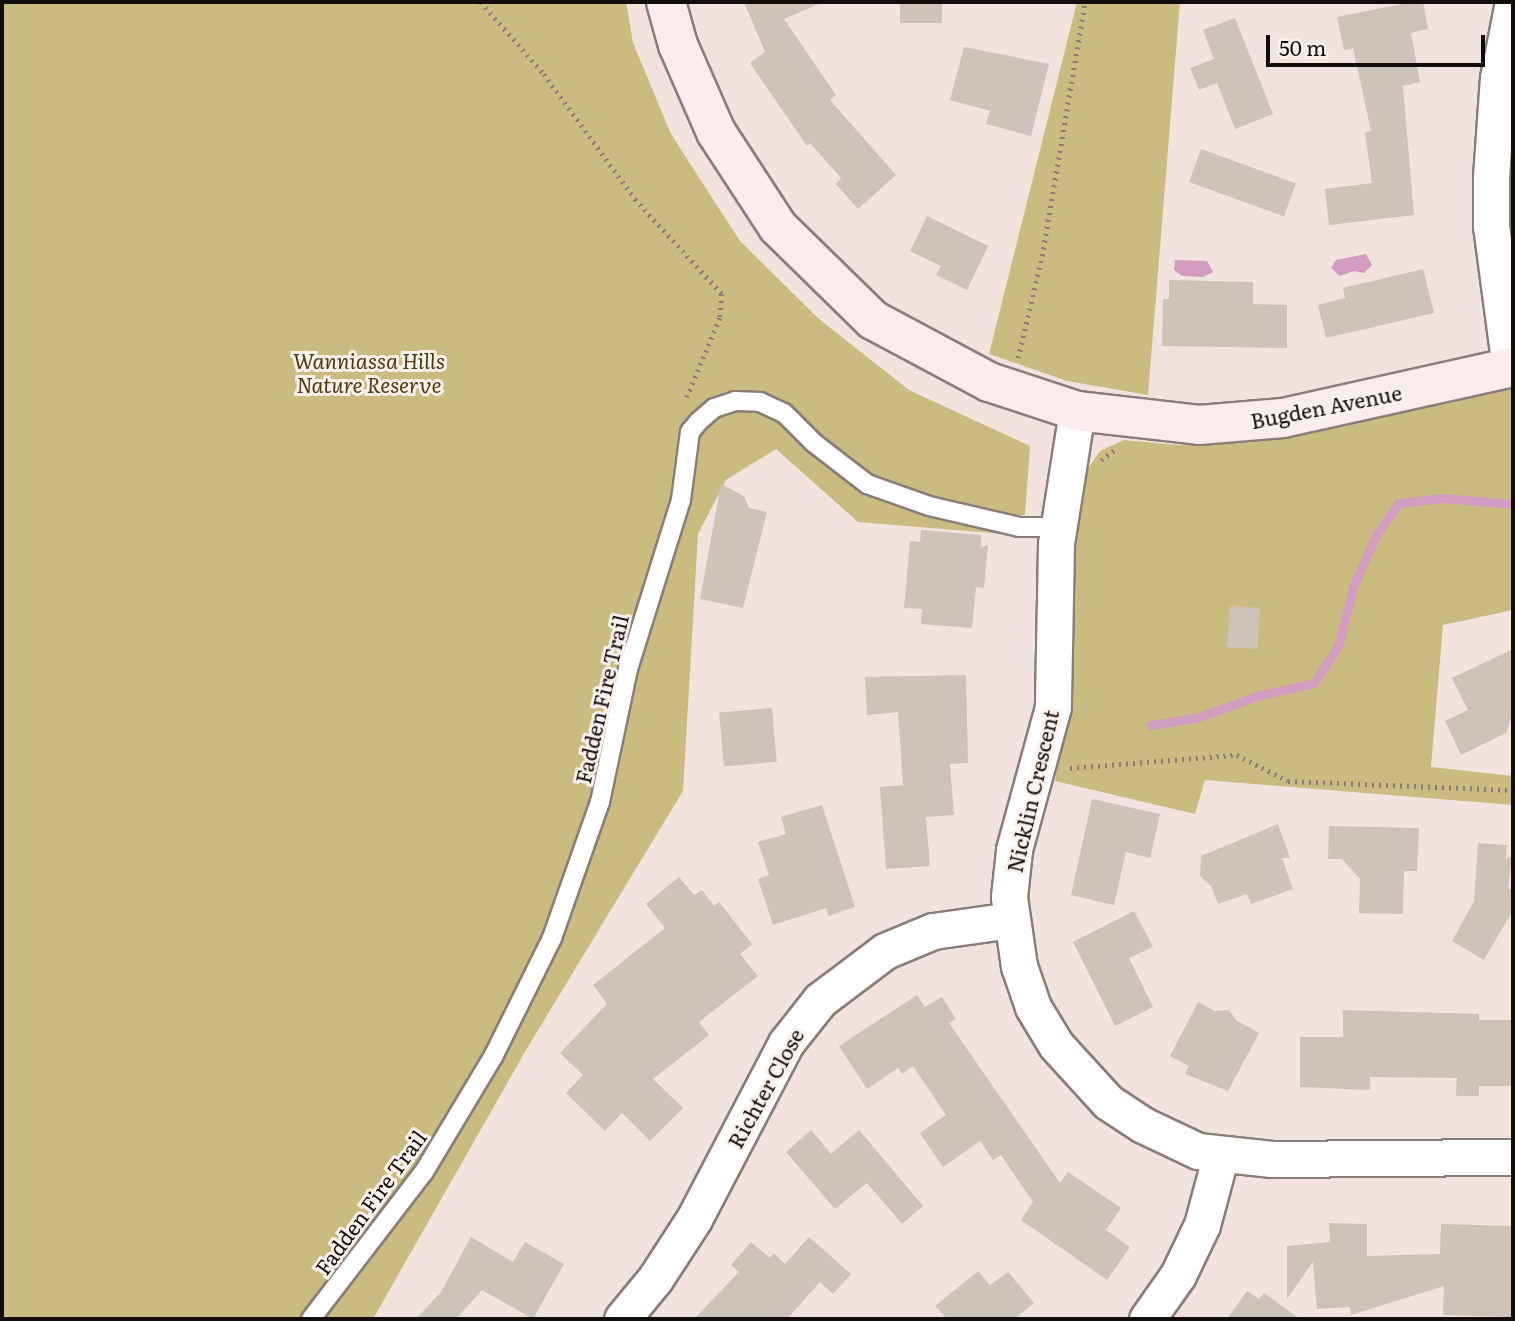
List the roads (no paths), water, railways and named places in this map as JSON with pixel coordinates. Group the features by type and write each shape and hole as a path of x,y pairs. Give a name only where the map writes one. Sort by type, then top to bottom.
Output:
{"street":[{"name":"Bugden Avenue","path":"666,2 678,45 716,132 778,227 810,262 873,320 909,343 989,382 1077,411 1199,425 1283,418 1512,367"},
{"path":"1512,367 1491,226 1490,177 1498,78 1513,2"},
{"name":"Nicklin Crescent","path":"1077,411 1059,527 1053,707 1014,850 1010,920 1033,1007 1080,1075 1108,1102 1143,1125 1198,1151 1272,1159 1513,1157"},
{"name":"Richter Close","path":"622,1319 655,1279 694,1219 786,1043 820,1000 884,951 933,931 1010,920"},
{"path":"1147,1319 1178,1276 1202,1225 1221,1154"}],"lane":[{"name":"Fadden Fire Trail","path":"311,1319 424,1172 494,1055 552,937 600,802 628,669 681,500 690,432 698,422 714,408 735,401 760,402 784,412 814,443 867,484 929,506 1020,527 1059,527"}],"waterway":[{"path":"1151,725 1196,718 1257,696 1314,683 1338,646 1353,587 1376,535 1398,503 1443,498 1513,504"}],"park label":[{"name":"Wanniassa Hills Nature Reserve","path":"369,372"}]}
